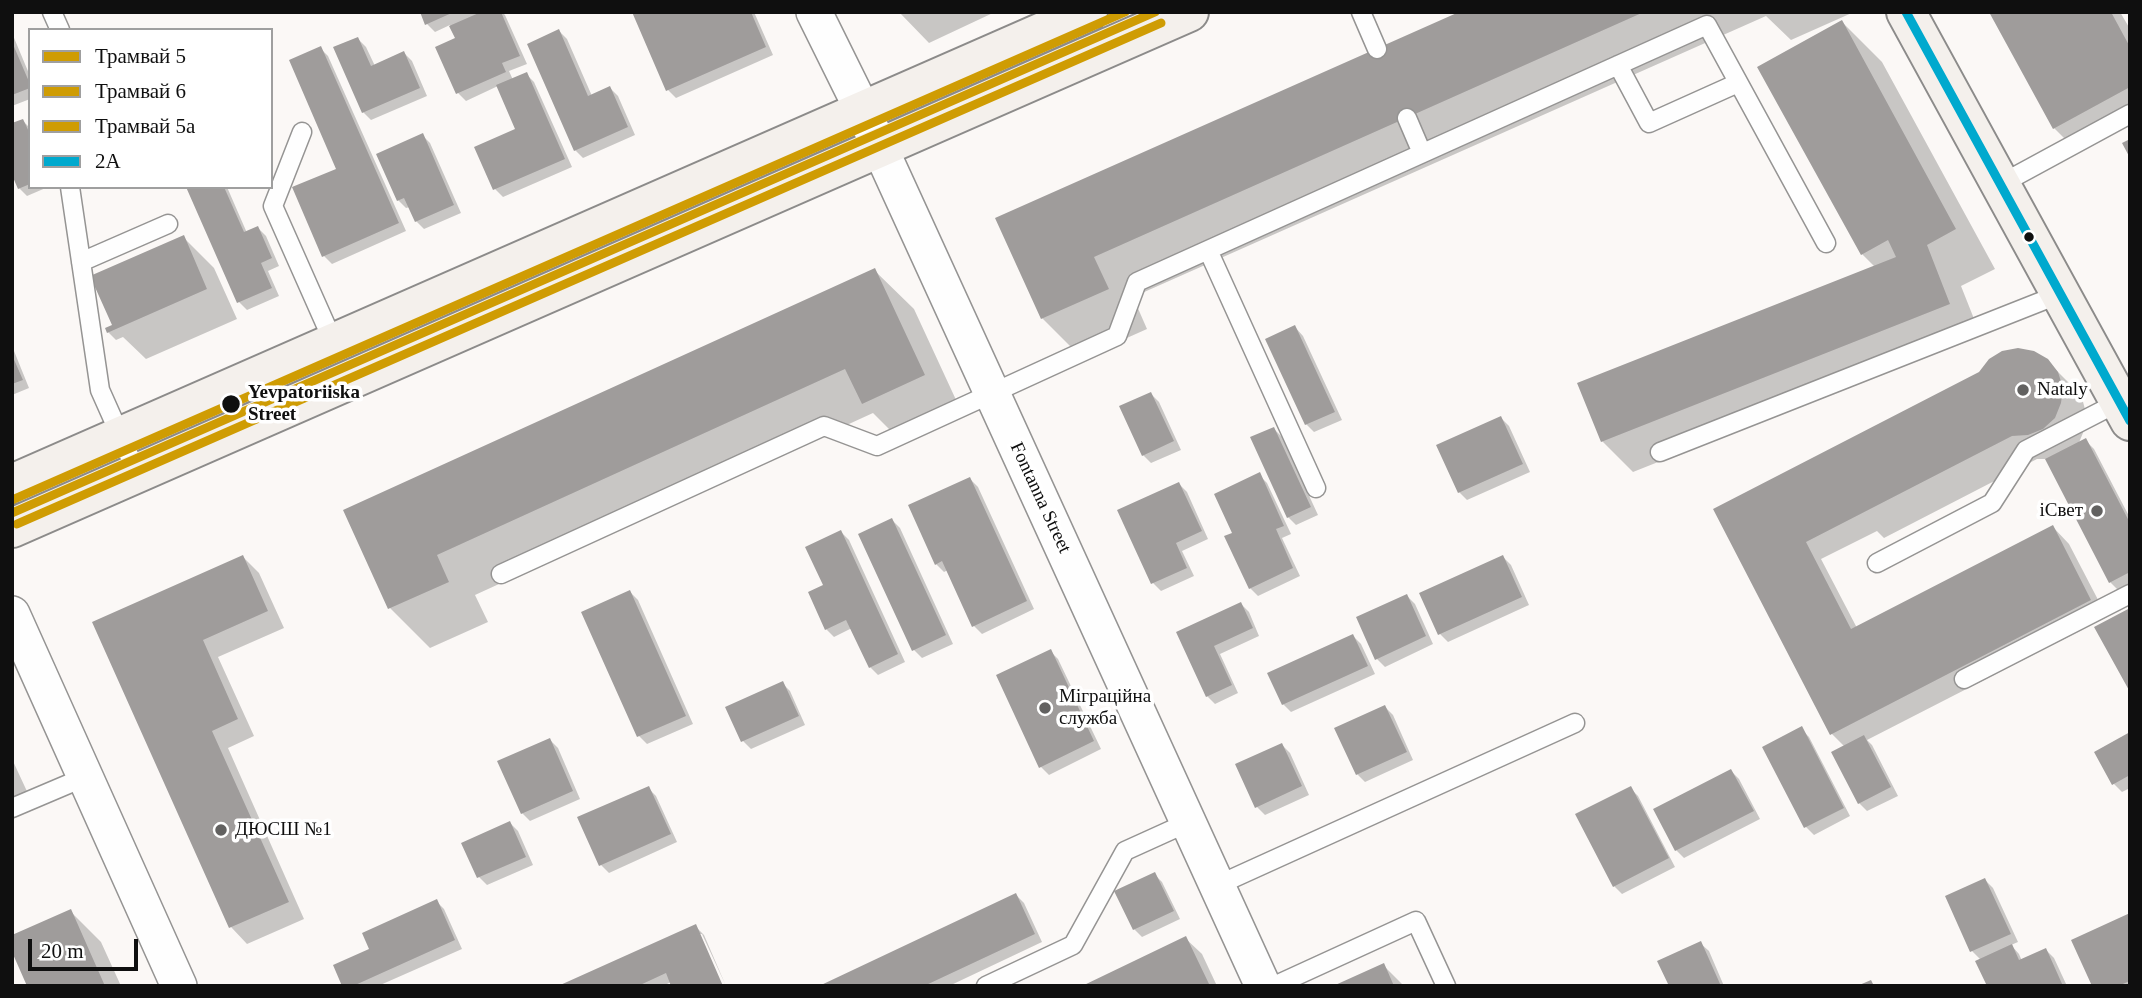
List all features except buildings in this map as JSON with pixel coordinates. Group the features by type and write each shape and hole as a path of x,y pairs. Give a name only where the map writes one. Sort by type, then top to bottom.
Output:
{"main road":[{"path":"12,484 1088,12"},
{"path":"1906,12 2124,411"},
{"path":"12,528 880,148 1166,17"}],"street":[{"name":"Fontanna Street","path":"814,12 863,111 1264,986"},
{"path":"12,614 178,986"}],"lane":[{"path":"52,12 59,28"},
{"path":"1361,12 1377,49"},
{"path":"501,574 824,426 877,446 1117,336 1137,282 1707,25 1826,243"},
{"path":"1618,65 1649,123 1738,83"},
{"path":"2001,184 2130,114"},
{"path":"1407,118 1422,153"},
{"path":"302,132 273,206 350,380"},
{"path":"70,189 100,390 137,473"},
{"path":"81,262 168,224"},
{"path":"1208,250 1317,488"},
{"path":"1660,452 2060,294"},
{"path":"1877,563 1992,503 2026,450 2124,411"},
{"path":"1964,679 2130,594"},
{"path":"1217,886 1575,723"},
{"path":"12,808 85,777"},
{"path":"986,986 1073,945 1125,851 1189,822"},
{"path":"1274,986 1416,921 1446,986"}],"tram line":[{"name":"5а","path":"12,500 1125,12"},
{"name":"5","path":"12,513 1155,12"},
{"name":"6","path":"17,524 1161,23"}],"transit line":[{"name":"2А","path":"1906,12 2130,421"}],"place":[{"name":"Nataly","path":"2023,390"},
{"name":"Yevpatoriiska Street","path":"231,404"},
{"name":"iСвет","path":"2097,511"},
{"name":"Міграційна служба","path":"1045,708"},
{"name":"ДЮСШ №1","path":"221,830"}]}
